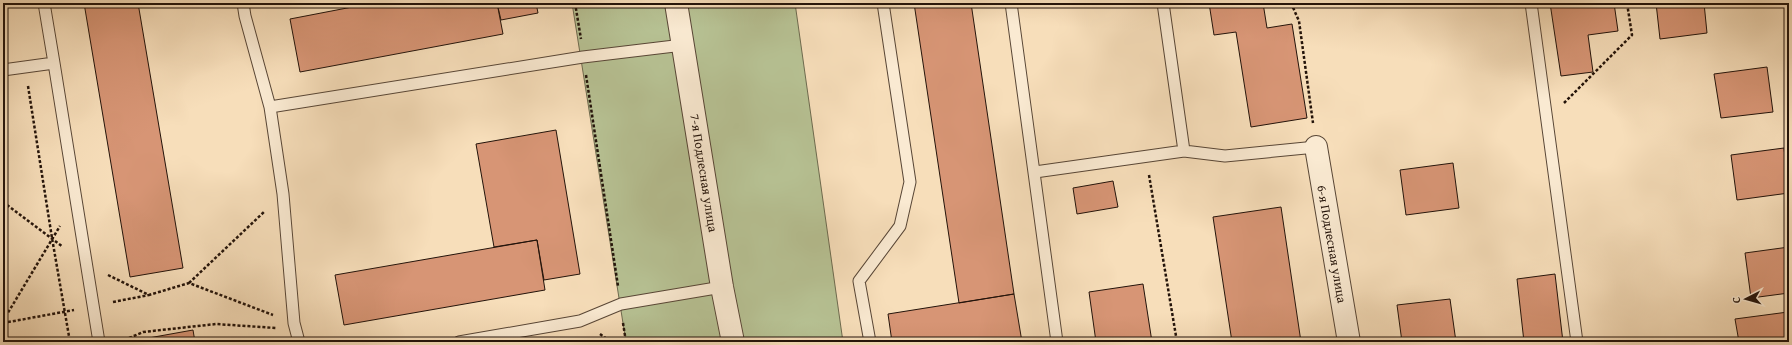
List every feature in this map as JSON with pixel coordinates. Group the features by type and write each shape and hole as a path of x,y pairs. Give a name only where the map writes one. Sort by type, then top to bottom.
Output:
{"street":[{"name":"7-я Подлесная улица","path":"676,3 722,287 733,342"},
{"name":"6-я Подлесная улица","path":"1316,147 1349,342"}],"lane":[{"path":"44,3 99,342"},
{"path":"243,3 245,16 270,107 283,194 296,326 299,342"},
{"path":"870,342 859,282 900,226 910,182 883,3"},
{"path":"1011,3 1057,342"},
{"path":"1163,3 1184,151"},
{"path":"1531,3 1577,342"},
{"path":"270,107 583,57 683,45"},
{"path":"3,70 54,63"},
{"path":"1034,172 1184,151 1225,156 1316,147"},
{"path":"459,342 580,321 620,304 722,287"}],"path":[{"path":"576,3 626,342"},
{"path":"1291,3 1299,21 1316,147"},
{"path":"1547,120 1632,35 1627,3"},
{"path":"25,67 70,342"},
{"path":"1146,157 1176,342"},
{"path":"3,202 86,264 149,295 189,283 283,194"},
{"path":"3,321 52,238 76,203"},
{"path":"189,283 296,326"},
{"path":"120,342 142,332 216,324 296,326"},
{"path":"3,329 5,342"}],"green space":[{"path":"572,3 795,3 843,342 626,342"}],"building":[{"path":"84,3 138,3 183,268 130,277"},
{"path":"373,3 497,3 503,34 300,72 290,19"},
{"path":"497,3 536,3 538,13 501,20"},
{"path":"914,3 971,3 1014,294 959,303"},
{"path":"1209,3 1263,3 1267,28 1292,24 1307,118 1251,127 1236,32 1214,35"},
{"path":"1550,3 1614,3 1618,31 1588,35 1593,72 1561,76"},
{"path":"1656,3 1704,3 1707,33 1660,39"},
{"path":"1767,67 1773,112 1721,118 1714,74"},
{"path":"556,130 580,274 544,280 537,240 494,247 476,144"},
{"path":"1784,148 1789,193 1737,200 1731,155"},
{"path":"1453,163 1459,208 1406,215 1400,170"},
{"path":"1113,181 1118,207 1077,214 1073,188"},
{"path":"1281,207 1301,342 1232,342 1213,217"},
{"path":"537,240 545,290 344,325 335,275"},
{"path":"1789,247 1789,293 1751,298 1745,253"},
{"path":"1555,274 1563,342 1524,342 1517,279"},
{"path":"1143,284 1152,342 1096,342 1089,292"},
{"path":"1014,294 1022,342 892,342 888,314"},
{"path":"1450,299 1456,342 1402,342 1397,305"},
{"path":"1788,312 1789,342 1739,342 1735,319"},
{"path":"193,330 195,342 144,342 143,339"}]}
